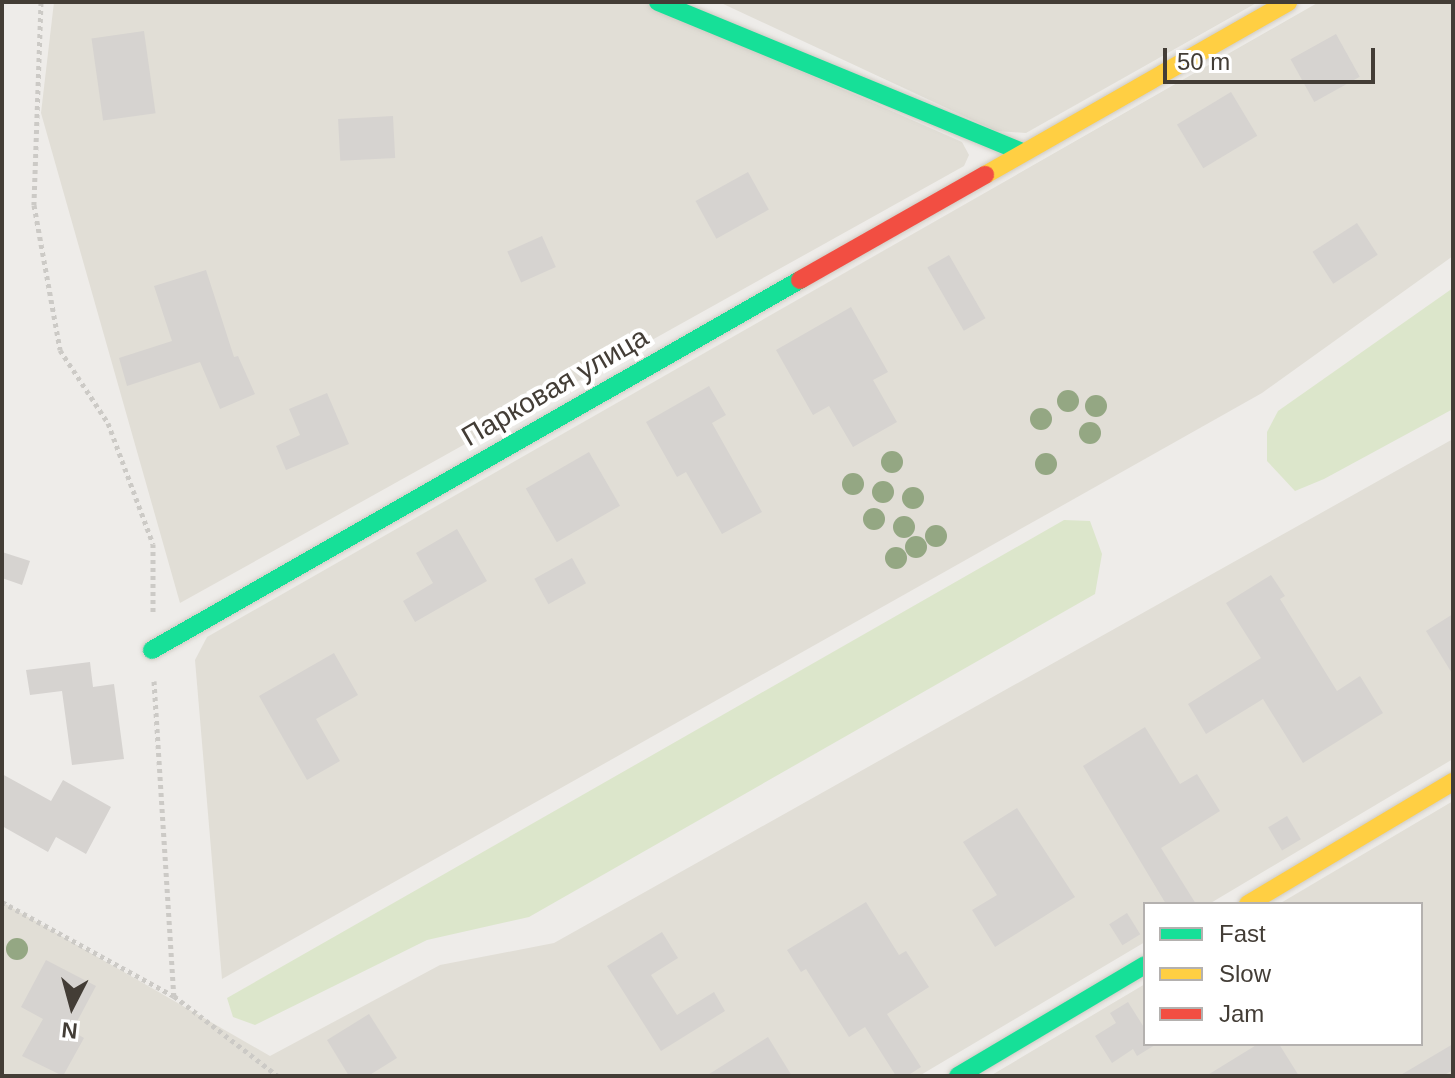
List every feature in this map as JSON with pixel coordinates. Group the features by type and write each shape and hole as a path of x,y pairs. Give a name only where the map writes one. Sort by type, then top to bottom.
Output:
{"street":[{"path":"658,2 1022,152"},
{"name":"Парковая улица","path":"152,650 1288,2"},
{"path":"1251,902 1453,782"},
{"path":"958,1076 1143,966"}],"path":[{"path":"41,2 34,205 60,350 108,423 153,544 152,650 174,996"},
{"path":"2,902 174,996 278,1076"}],"shaded area":[{"path":"54,2 645,2 962,142 969,155 964,166 180,603 41,113"},
{"path":"719,2 1258,2 1026,133 996,131"},
{"path":"1319,2 1453,2 1453,256 1262,393 222,979 195,660 207,637"},
{"path":"1453,439 1453,759 1212,902 1143,902 1143,943 919,1076 2,1076 2,902 270,1056 440,965 554,943"},
{"path":"1453,801 1453,1076 990,1076 1143,985 1143,1046 1423,1046 1423,902 1282,902"}],"green space":[{"path":"1453,288 1453,409 1324,479 1295,491 1267,461 1267,432 1278,411"},
{"path":"1064,520 1090,521 1102,554 1095,594 529,917 427,940 255,1025 233,1017 227,998"}],"building":[{"path":"144,31 156,113 103,121 92,38"},
{"path":"1336,34 1360,77 1314,102 1291,59"},
{"path":"1231,92 1257,136 1203,168 1177,124"},
{"path":"393,116 395,158 340,161 338,119"},
{"path":"748,172 769,210 716,239 696,201"},
{"path":"1357,223 1378,255 1333,284 1313,252"},
{"path":"542,236 556,267 521,283 507,251"},
{"path":"949,255 986,318 964,331 927,268"},
{"path":"206,270 234,357 238,356 255,394 220,409 200,362 127,386 119,358 172,341 154,286"},
{"path":"851,307 888,372 873,380 897,422 853,447 829,406 813,415 776,350"},
{"path":"709,386 726,415 712,423 762,512 722,534 686,472 677,477 646,422"},
{"path":"327,393 349,444 286,470 276,446 300,435 289,409"},
{"path":"589,452 620,506 557,542 526,489"},
{"path":"457,529 487,581 415,622 403,601 433,583 416,553"},
{"path":"2,552 30,561 22,585 2,578"},
{"path":"572,558 586,583 548,604 534,579"},
{"path":"1271,575 1285,596 1280,599 1337,691 1360,676 1383,713 1303,763 1263,699 1206,734 1188,704 1261,658 1226,603"},
{"path":"1453,614 1453,675 1426,631"},
{"path":"334,653 358,695 316,719 340,761 307,780 259,696"},
{"path":"90,662 93,687 114,684 124,759 72,765 62,691 30,695 26,670"},
{"path":"1145,727 1180,784 1197,774 1220,811 1161,848 1195,902 1165,902 1083,766"},
{"path":"2,774 51,801 63,780 111,807 86,854 56,837 48,852 2,826"},
{"path":"1017,808 1075,897 995,947 972,910 997,895 963,842"},
{"path":"1287,816 1301,839 1282,850 1268,827"},
{"path":"866,902 899,955 906,951 929,987 887,1014 921,1067 907,1076 896,1076 865,1027 849,1037 806,969 801,972 787,950"},
{"path":"1127,913 1140,934 1122,945 1109,924"},
{"path":"662,932 678,958 651,975 677,1015 714,992 725,1011 661,1051 607,966"},
{"path":"46,960 96,986 72,1031 84,1038 63,1076 22,1056 43,1019 21,1007"},
{"path":"1128,1002 1143,1026 1143,1046 1153,1046 1137,1056 1133,1049 1112,1063 1095,1036 1116,1023 1110,1013"},
{"path":"369,1014 397,1058 368,1076 349,1076 327,1040"},
{"path":"768,1037 792,1076 706,1076"},
{"path":"1453,1044 1453,1070 1443,1076 1399,1076"},
{"path":"1255,1046 1280,1046 1299,1076 1206,1076"}],"traffic: fast":[{"path":"658,2 1022,152"},
{"path":"152,650 800,280"},
{"path":"958,1076 1143,966"}],"traffic: slow":[{"path":"985,175 1288,2"},
{"path":"1251,902 1453,782"}],"traffic: jam":[{"path":"800,280 985,175"}]}
